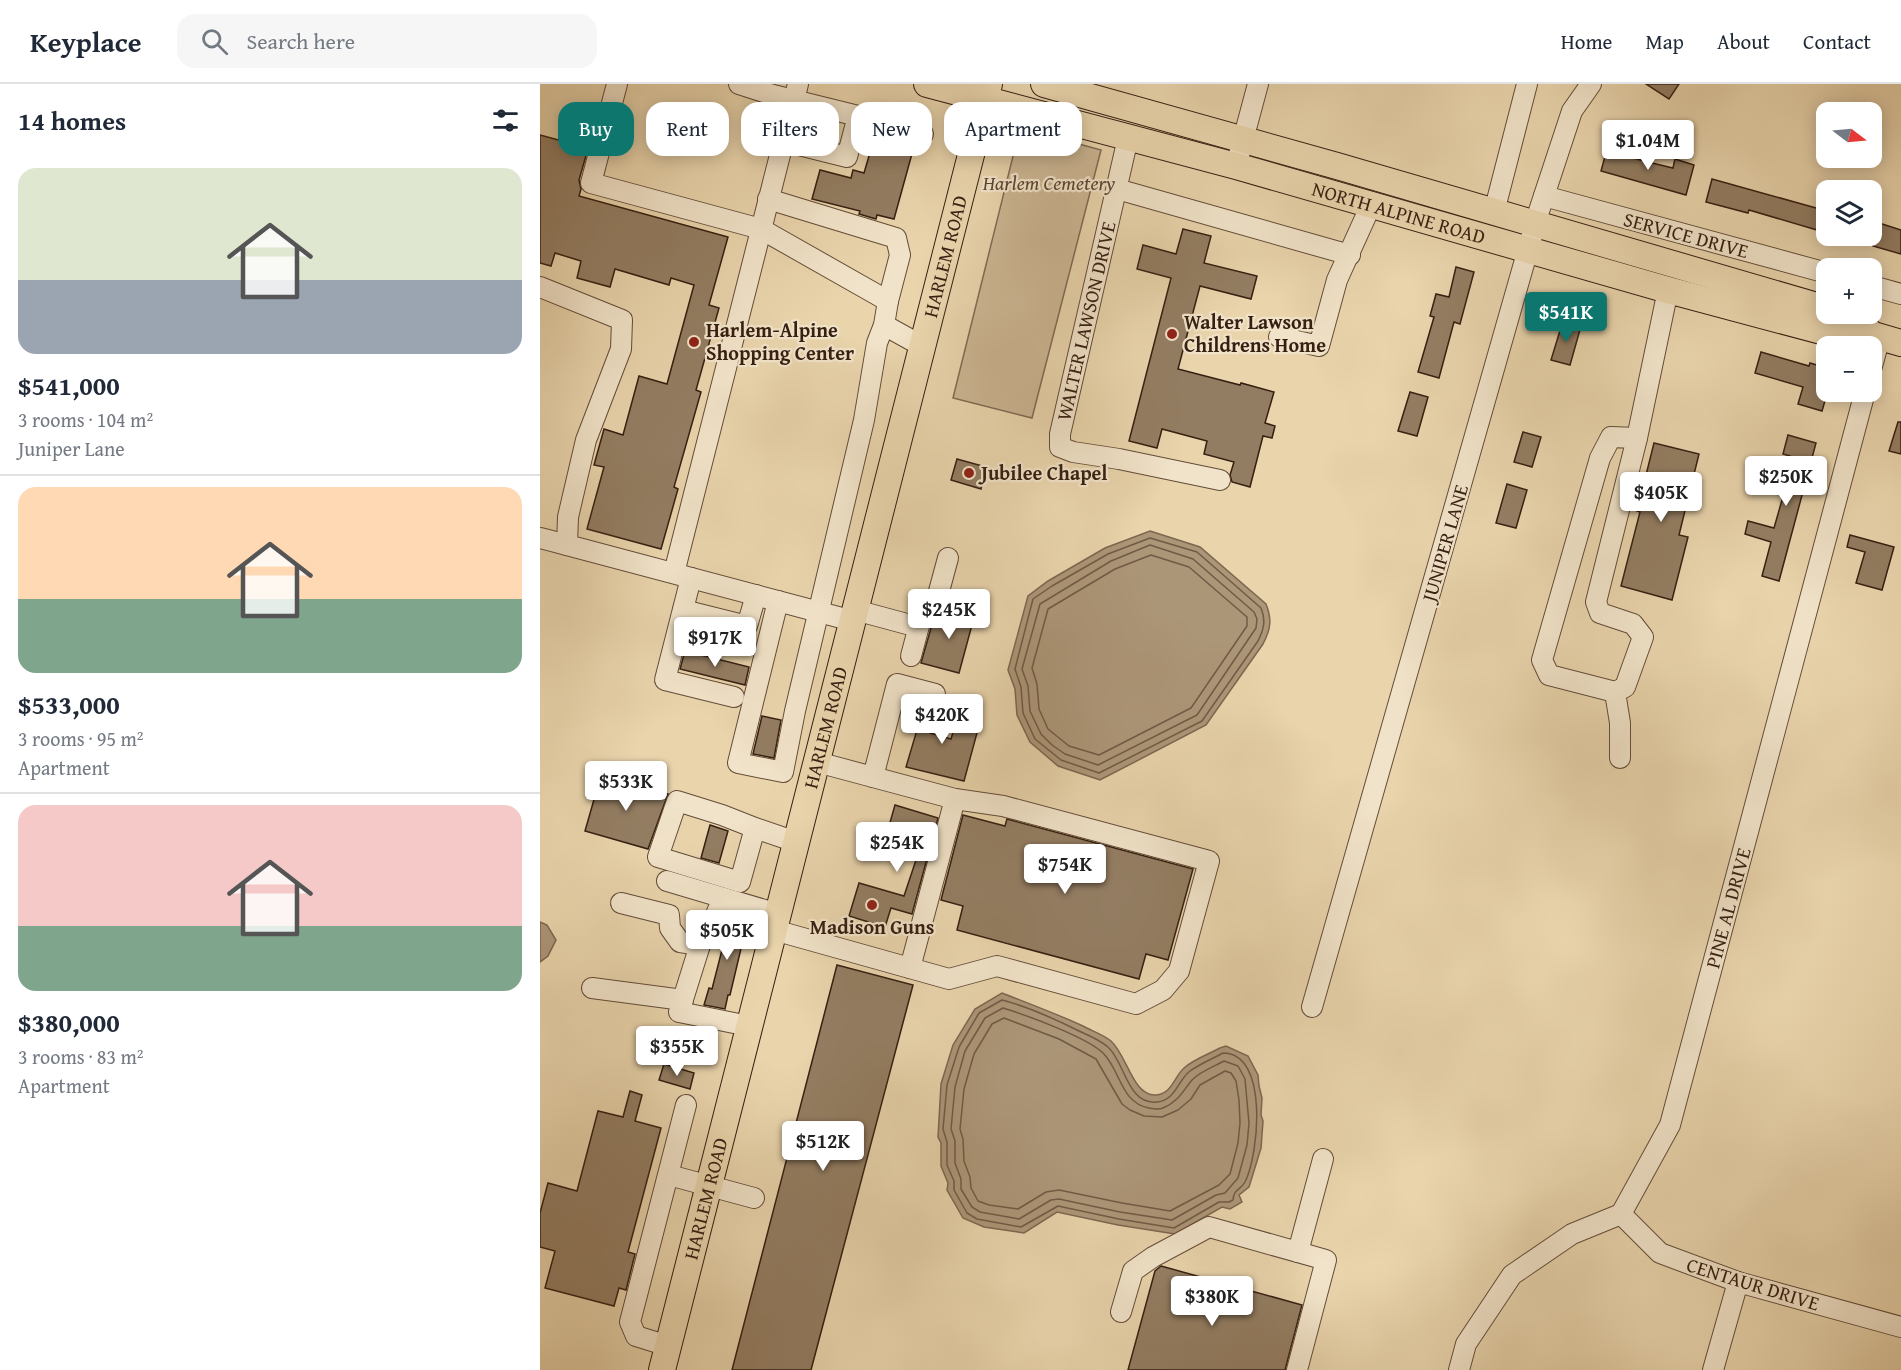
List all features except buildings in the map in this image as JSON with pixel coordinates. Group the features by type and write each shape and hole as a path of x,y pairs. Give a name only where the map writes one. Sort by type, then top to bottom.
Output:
{"main road":[{"name":"NORTH ALPINE ROAD","path":"927,84 987,92 1128,138 1371,204 1533,236 1816,306"},
{"name":"NORTH ALPINE ROAD","path":"1044,84 1494,212 1533,236 1668,290 1855,340 1883,338"},
{"name":"HARLEM ROAD","path":"665,1358 987,92"},
{"path":"1867,324 1883,338"}],"street":[{"path":"617,84 591,183 761,229 888,301"},
{"path":"739,84 796,92 851,113"},
{"path":"1236,166 1258,84"},
{"path":"1494,212 1527,84"},
{"name":"JUNIPER LANE","path":"1312,1007 1544,196 1572,111 1591,84"},
{"name":"WALTER LAWSON DRIVE","path":"1128,138 1060,434 1060,447 1073,452 1220,480"},
{"path":"839,155 847,157 851,142"},
{"path":"734,698 665,680 683,610 682,576 779,156"},
{"path":"1117,189 1350,255"},
{"name":"SERVICE DRIVE","path":"1544,196 1816,270"},
{"path":"768,199 896,238 900,255 884,325 877,343 864,420 818,611 783,772 738,763 778,601"},
{"path":"1279,337 1319,346 1337,280 1371,204"},
{"path":"540,287 622,320 621,350 586,440 568,517 567,545"},
{"path":"1882,289 1901,294"},
{"path":"1637,438 1611,437 1600,458 1542,660 1549,675 1615,692 1625,687 1643,637 1633,624 1600,613 1596,602 1637,438 1668,290"},
{"path":"884,325 922,346"},
{"name":"PINE AL DRIVE","path":"1622,1214 1670,1125 1862,402"},
{"path":"540,538 818,611 918,627"},
{"path":"911,656 920,622 936,606 948,558"},
{"path":"683,610 747,626 756,595"},
{"path":"873,777 897,684 935,694"},
{"path":"1615,692 1620,723 1620,758"},
{"path":"667,881 723,898 776,922 949,979 997,966 1136,1004 1163,990 1179,971 1209,861 1003,806 955,799 817,762"},
{"path":"910,968 955,799"},
{"path":"755,828 740,882 658,857 677,801 722,814 796,842"},
{"path":"723,898 710,931 700,945 679,1012 749,1026"},
{"path":"621,903 669,915 670,928 680,942 700,945"},
{"path":"592,988 683,1000"},
{"path":"665,1358 636,1335 630,1322 686,1105"},
{"path":"1298,1252 1323,1159"},
{"path":"669,1175 754,1198"},
{"path":"1459,1370 1466,1344 1512,1275 1572,1234 1622,1214"},
{"name":"CENTAUR DRIVE","path":"1622,1214 1660,1253 1738,1282 1901,1327"},
{"path":"1121,1312 1133,1271 1209,1227 1326,1260 1297,1370"},
{"path":"1713,1370 1738,1282"}],"green space":[{"name":"Harlem Cemetery","path":"1082,145 1101,150 1032,418 953,398 1013,156 1082,156"}],"water":[{"path":"1150,531 1200,547 1266,604 1270,619 1268,634 1206,725 1100,780 1058,766 1030,742 1017,715 1015,689 1008,670 1028,596 1048,581 1105,548"},
{"path":"540,922 547,925 556,940 548,956 540,962"},
{"path":"1002,993 1073,1022 1111,1041 1117,1047 1136,1082 1148,1094 1156,1095 1166,1092 1188,1065 1220,1048 1226,1046 1248,1056 1258,1075 1263,1121 1261,1148 1249,1187 1239,1195 1242,1202 1230,1209 1222,1207 1175,1234 1057,1212 1024,1233 984,1227 963,1218 947,1190 948,1183 941,1166 941,1143 938,1137 941,1084 953,1045 975,1009"}],"place":[{"name":"Walter Lawson Childrens Home","path":"1172,334"},
{"name":"Harlem-Alpine Shopping Center","path":"694,342"},
{"name":"Jubilee Chapel","path":"969,473"},
{"name":"Madison Guns","path":"872,905"}]}
